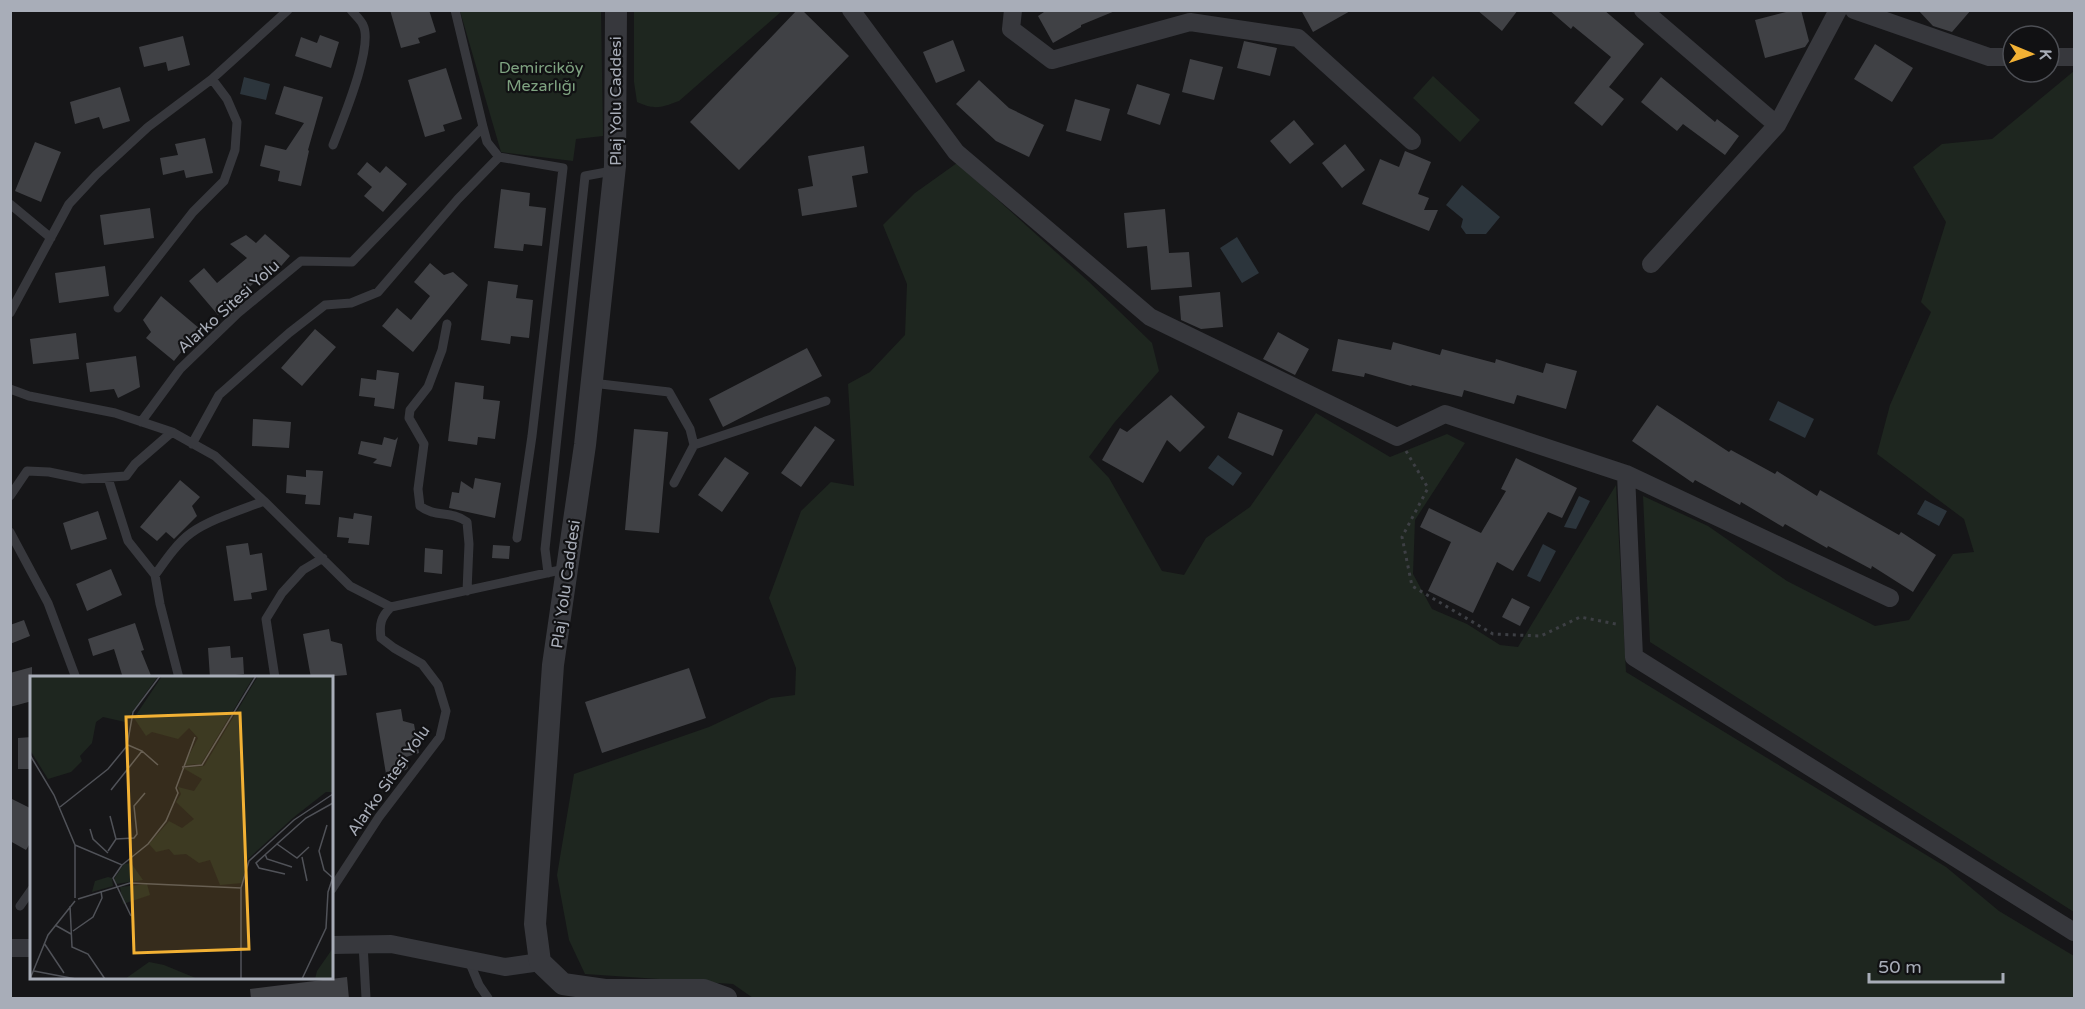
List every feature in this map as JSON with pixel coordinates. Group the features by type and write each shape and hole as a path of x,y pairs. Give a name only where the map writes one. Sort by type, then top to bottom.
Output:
{"street":[{"name":"Plaj Yolu Caddesi","path":"540,963 535,924 554,665 557,571 585,445 615,171 616,10"},
{"path":"851,10 956,152 1150,317 1397,436 1445,414 1626,474 1890,598"},
{"path":"1013,10 1011,29 1052,60 1190,22 1298,38 1412,141"},
{"path":"1643,10 1777,125"},
{"path":"1651,264 1777,125 1838,10"},
{"path":"1854,10 1989,57 2001,57"},
{"path":"1626,474 1634,657 2074,932"},
{"path":"333,945 391,944 505,967 540,963 563,984 605,990 704,990 726,999"},
{"path":"10,948 30,948"}],"lane":[{"path":"10,313 69,204 96,175 148,127 212,79 288,10"},
{"path":"333,145 356,81 366,43 364,25 351,10"},
{"path":"455,10 487,142 499,157 563,168 536,404 517,538"},
{"path":"118,308 193,212 224,181 235,150 237,122 227,99 212,79"},
{"name":"Alarko Sitesi Yolu","path":"141,422 180,369 238,313 302,261 352,262 483,127"},
{"path":"192,444 219,395 289,333 325,305 351,303 378,292 458,199 499,157"},
{"path":"10,389 29,396 116,413 172,432 215,456 350,586 391,607 557,571 545,549 585,176 615,171"},
{"path":"10,204 51,238"},
{"path":"447,324 442,350 428,387 410,410 409,418 424,444 418,489 420,506 428,512 457,515 467,522 469,544 467,591"},
{"path":"592,383 669,392 690,429 694,446 674,483"},
{"path":"694,446 826,401"},
{"path":"10,496 27,471 50,472 83,479 126,476 135,464 172,432"},
{"path":"108,478 128,541 155,575 178,676"},
{"path":"155,575 165,560 191,533 227,515 264,501"},
{"path":"10,532 48,603 75,676"},
{"path":"275,676 266,619 282,593 303,570 323,558"},
{"name":"Alarko Sitesi Yolu","path":"333,887 379,817 441,737 447,711 438,685 422,664 381,638 380,625 384,614 391,607"},
{"path":"20,906 30,892"},
{"path":"363,944 366,999"},
{"path":"469,961 488,999"}],"path":[{"path":"1397,436 1428,488 1402,537 1412,586 1493,634 1541,636 1580,617 1633,627"}],"green space":[{"path":"634,10 782,11 679,101 658,107 637,102 634,82"},
{"name":"Demirciköy Mezarlığı","path":"460,11 601,11 603,136 576,139 573,161 501,152"},
{"path":"2074,71 2074,912 1650,642 1643,496 1708,526 1787,581 1875,626 1909,620 1953,554 1974,552 1964,519 1877,454 1890,405 1931,312 1921,302 1946,222 1913,167 1942,144 1992,139"},
{"path":"1433,76 1480,120 1460,142 1413,98"},
{"path":"957,163 1088,281 1152,343 1159,371 1114,423 1089,457 1109,478 1162,571 1184,575 1206,538 1250,507 1316,413 1390,457 1447,434 1465,443 1415,520 1413,574 1432,609 1467,624 1500,645 1518,647 1616,485 1626,672 1946,867 1999,911 2074,956 2074,998 753,998 733,984 585,974 569,940 557,875 574,774 709,727 771,698 795,695 796,668 769,598 801,511 831,482 854,486 848,384 870,372 905,335 907,284 883,225 915,193"}],"shaded area":[{"path":"244,77 270,84 266,100 240,94"},
{"path":"1462,185 1500,217 1486,234 1466,234 1461,227 1463,219 1446,205"},
{"path":"1237,237 1259,273 1242,283 1220,248"},
{"path":"1778,401 1814,419 1805,438 1769,420"},
{"path":"1218,455 1242,473 1233,486 1208,468"},
{"path":"1579,496 1590,501 1576,529 1564,527"},
{"path":"1925,500 1947,511 1939,526 1917,514"},
{"path":"1543,544 1556,551 1540,582 1527,576"}],"building":[{"path":"390,10 429,10 436,32 418,38 420,43 401,48"},
{"path":"797,10 802,10 849,56 739,170 690,122"},
{"path":"1047,10 1115,11 1081,25 1053,43 1038,16"},
{"path":"1301,10 1352,10 1313,32"},
{"path":"1477,10 1518,10 1502,31"},
{"path":"1549,10 1604,10 1644,44 1609,87 1624,99 1602,126 1574,103 1611,57 1573,26 1571,29"},
{"path":"1801,10 1809,41 1805,47 1765,58 1755,20"},
{"path":"1918,10 1971,10 1952,32 1933,26"},
{"path":"320,35 339,42 331,68 295,56 301,37 317,43"},
{"path":"183,36 190,65 168,71 166,62 144,67 139,47"},
{"path":"953,40 965,71 936,83 923,52"},
{"path":"1244,41 1277,48 1270,76 1237,68"},
{"path":"1875,44 1913,68 1892,102 1854,79"},
{"path":"1190,59 1223,67 1214,100 1182,92"},
{"path":"446,68 462,119 443,125 445,131 425,137 408,80"},
{"path":"1661,77 1715,122 1717,119 1739,136 1725,155 1683,124 1677,131 1641,102"},
{"path":"979,80 1009,108 1044,125 1029,157 996,141 956,104"},
{"path":"1137,84 1170,94 1160,125 1127,114"},
{"path":"284,86 323,97 308,150 301,186 278,181 280,171 260,166 265,145 286,150 304,123 275,114"},
{"path":"120,87 130,121 103,129 99,117 75,124 70,102"},
{"path":"1075,99 1110,109 1101,141 1066,131"},
{"path":"1294,120 1314,144 1290,164 1270,141"},
{"path":"205,138 213,173 186,178 184,170 163,175 160,158 178,155 175,144"},
{"path":"35,142 61,152 41,202 15,191"},
{"path":"1345,144 1365,170 1342,188 1322,163"},
{"path":"864,146 868,173 852,176 857,207 802,216 798,189 813,186 808,156"},
{"path":"1405,151 1431,162 1418,194 1429,198 1424,210 1438,210 1429,231 1362,204 1380,159 1399,167"},
{"path":"367,162 380,173 386,166 407,184 383,212 364,196 372,187 357,174"},
{"path":"501,189 530,193 529,206 546,208 542,246 524,244 523,251 494,248"},
{"path":"150,208 154,238 104,245 100,215"},
{"path":"1165,209 1169,253 1189,252 1192,287 1151,290 1147,246 1127,248 1124,213"},
{"path":"265,234 290,256 259,287 254,283 218,315 189,281 204,268 217,283 247,258 230,244 246,235 256,243"},
{"path":"430,263 444,275 453,272 468,285 413,352 382,326 397,308 411,320 430,296 414,282"},
{"path":"105,266 109,296 59,303 55,273"},
{"path":"488,281 518,285 516,298 533,300 529,338 511,336 510,344 481,340"},
{"path":"1220,292 1223,327 1201,329 1181,320 1179,296"},
{"path":"161,296 200,329 174,361 146,338 151,332 143,320"},
{"path":"315,329 336,347 302,386 281,368"},
{"path":"1278,332 1309,349 1295,375 1263,359"},
{"path":"76,333 79,359 33,364 30,339"},
{"path":"1338,339 1391,350 1393,342 1440,355 1442,349 1495,363 1496,359 1543,373 1546,363 1577,371 1566,409 1517,395 1514,404 1464,390 1462,397 1365,373 1364,377 1332,371"},
{"path":"807,348 822,376 723,427 709,399"},
{"path":"136,356 140,387 118,398 114,389 90,392 86,363"},
{"path":"377,370 399,373 394,409 374,406 375,398 359,396 361,378 376,380"},
{"path":"455,382 484,386 483,399 500,401 495,439 478,437 477,445 448,441"},
{"path":"1171,395 1205,427 1180,452 1167,440 1143,483 1102,460 1120,428 1127,432"},
{"path":"1657,405 1729,452 1731,450 1775,474 1777,471 1817,496 1820,490 1899,535 1901,532 1936,555 1913,592 1872,566 1871,569 1828,546 1827,548 1785,524 1783,527 1741,502 1740,505 1695,480 1693,483 1632,441"},
{"path":"1238,412 1283,430 1273,456 1228,438"},
{"path":"253,419 291,422 289,448 252,446"},
{"path":"815,426 835,440 801,487 781,473"},
{"path":"634,429 668,432 659,533 625,530"},
{"path":"384,437 395,440 398,437 391,467 373,463 377,459 358,454 361,441 382,445"},
{"path":"725,457 749,473 722,512 698,495"},
{"path":"1516,458 1577,488 1562,518 1548,512 1513,571 1497,562 1473,613 1428,591 1451,542 1420,527 1429,508 1481,533 1506,491 1501,489"},
{"path":"306,470 323,471 320,505 305,504 306,495 286,493 287,475 306,477"},
{"path":"475,478 501,483 495,518 449,508 452,492 459,493 461,481 473,489"},
{"path":"180,480 200,497 192,506 197,516 174,539 166,532 157,541 140,527"},
{"path":"98,511 107,539 71,550 63,523"},
{"path":"354,513 372,516 369,545 348,543 349,538 337,537 339,517 353,519"},
{"path":"248,543 250,555 262,553 267,590 251,593 252,599 234,601 226,546"},
{"path":"493,545 510,546 509,559 492,558"},
{"path":"425,548 443,550 442,574 424,572"},
{"path":"111,569 122,595 87,611 76,584"},
{"path":"1512,598 1530,607 1520,626 1502,617"},
{"path":"24,620 30,636 10,644 10,625"},
{"path":"135,623 144,650 141,651 151,676 122,676 114,649 93,656 88,639"},
{"path":"329,629 331,641 342,644 347,675 311,676 303,634"},
{"path":"230,646 231,658 243,657 244,674 210,676 208,648"},
{"path":"32,667 30,702 10,707 10,673"},
{"path":"689,668 706,718 602,753 585,702"},
{"path":"401,709 403,721 414,724 419,753 406,757 408,768 406,770 386,774 376,713"},
{"path":"30,737 30,769 18,769 18,738"},
{"path":"10,798 30,808 30,843 26,850 10,841"},
{"path":"347,977 349,999 251,999 250,989"}]}
